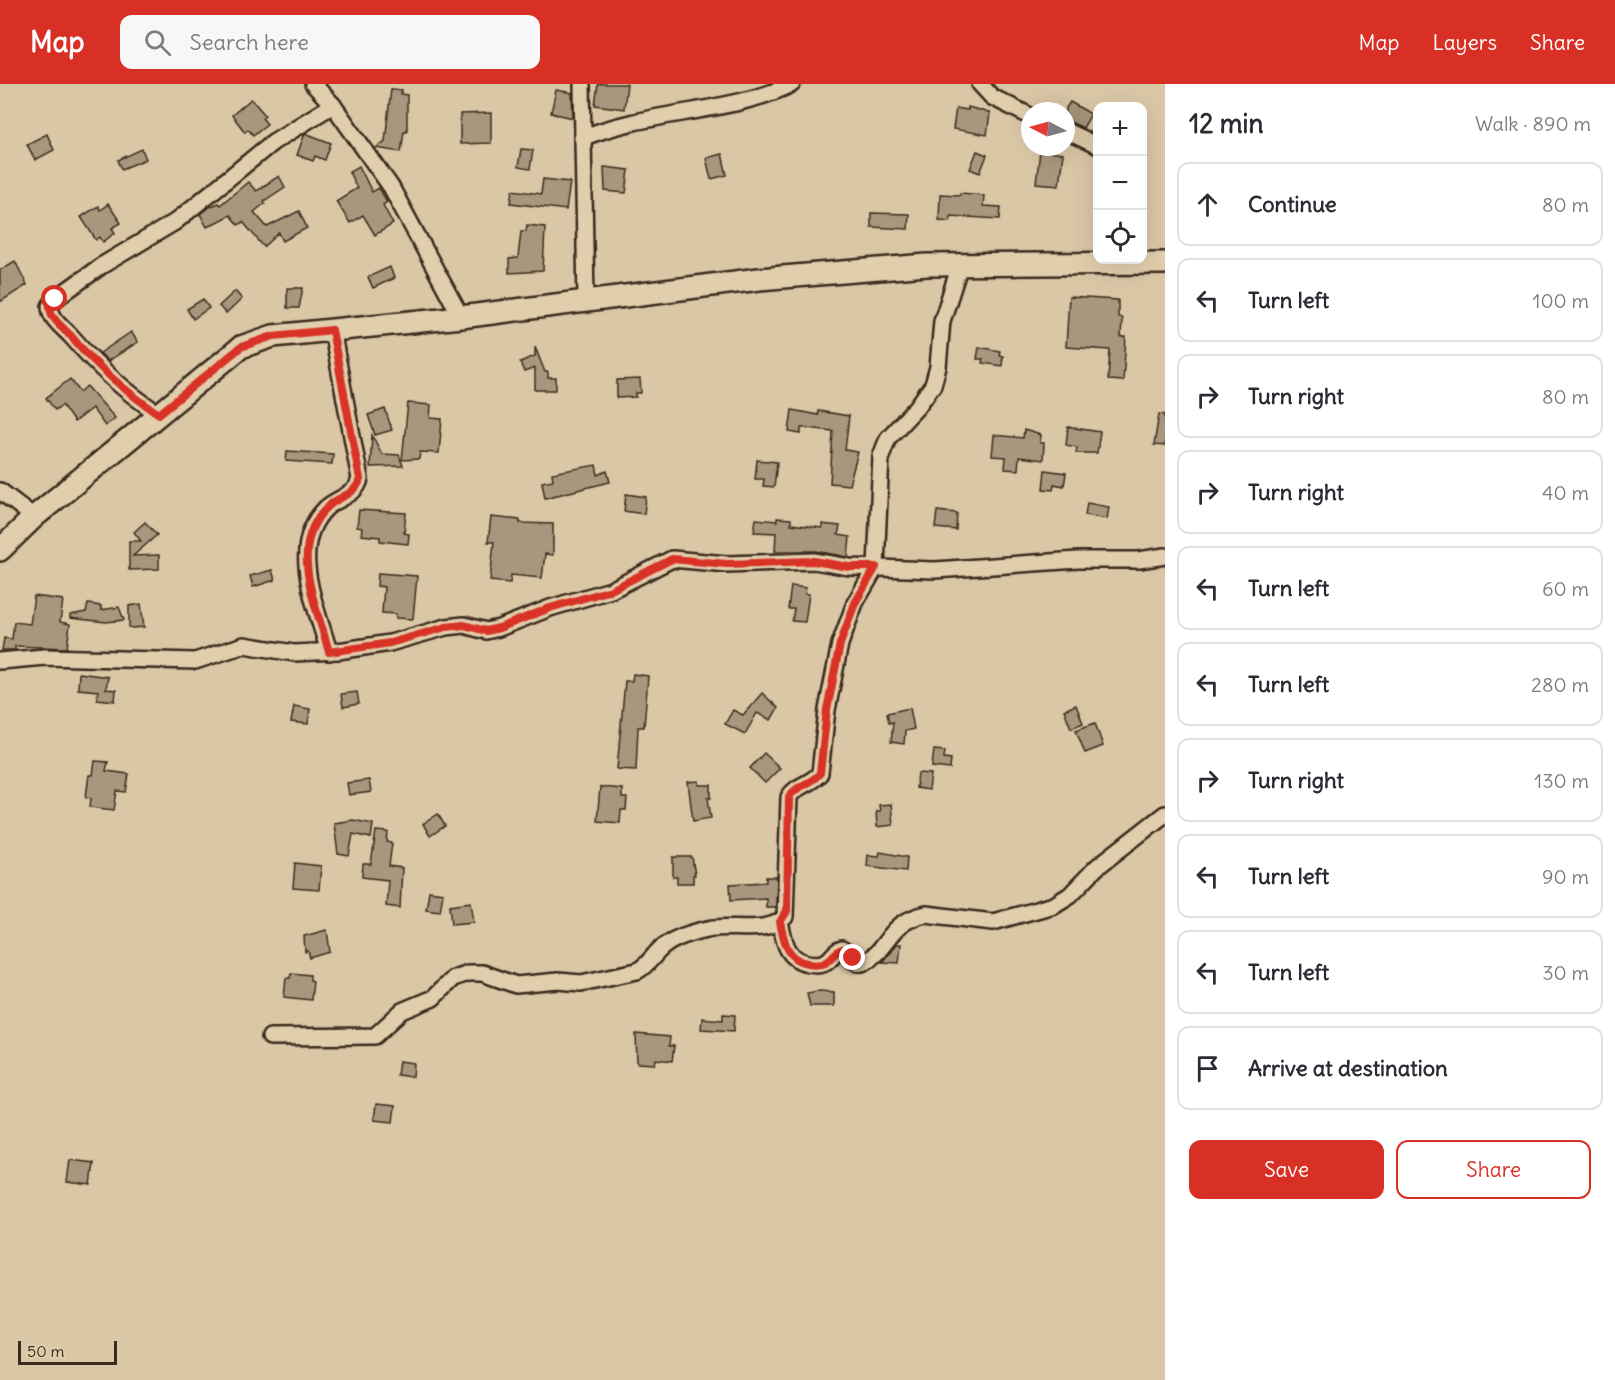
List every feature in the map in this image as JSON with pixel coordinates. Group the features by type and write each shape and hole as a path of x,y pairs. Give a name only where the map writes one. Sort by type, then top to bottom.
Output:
{"main road":[{"path":"0,550 34,517 241,347 273,336 461,317 759,279 927,265 1093,263"},
{"path":"1147,263 1165,263"}],"street":[{"path":"313,84 333,105 391,187 461,317"},
{"path":"582,84 586,301"},
{"path":"582,138 634,121 773,92 792,84"},
{"path":"980,84 992,97 1021,112"},
{"path":"159,414 129,394 93,364 54,319 50,306 55,299 101,266 175,222 273,142 333,105"},
{"path":"1075,135 1093,144"},
{"path":"270,1037 375,1036 402,1011 433,998 453,978 468,973 482,973 516,985 549,981 581,983 637,971 644,967 665,945 691,933 714,928 775,926 780,922 787,911 789,797 794,790 815,780 820,773 827,710 840,644 855,603 876,567 881,456 888,438 917,407 933,385 938,367 942,321 960,265"},
{"path":"329,652 308,574 305,552 308,537 317,517 331,503 353,492 360,479 332,330"},
{"path":"0,491 34,517"},
{"path":"0,661 45,657 195,662 244,645 294,653 329,652 390,643 446,627 464,625 486,631 550,608 611,590 672,559 727,564 814,561 849,567 935,570 1078,560 1139,560 1165,556"},
{"path":"780,922 785,945 793,957 801,962 815,965 826,962 842,949 858,963 863,963 897,926 915,916 926,914 993,922 1054,905 1070,895 1097,867 1165,814"}],"building":[{"path":"598,84 627,84 624,109 595,105"},
{"path":"391,89 402,90 401,94 407,95 407,131 404,131 401,152 376,148 385,141"},
{"path":"556,90 572,93 573,118 551,113"},
{"path":"251,99 265,115 262,118 267,124 253,135 248,129 245,132 232,115"},
{"path":"1075,105 1091,114 1083,128 1075,124"},
{"path":"968,107 990,113 987,135 953,129 956,108 968,110"},
{"path":"491,113 491,143 460,144 460,114"},
{"path":"305,133 331,143 325,160 315,156 313,161 297,155"},
{"path":"47,134 54,150 35,160 27,144"},
{"path":"142,149 146,159 122,169 118,160"},
{"path":"521,149 533,150 530,169 518,167"},
{"path":"977,151 987,155 980,173 970,169"},
{"path":"722,154 727,175 711,179 706,158"},
{"path":"1039,156 1063,156 1059,185 1036,183"},
{"path":"359,166 372,192 379,188 387,202 383,205 393,224 375,235 363,215 350,223 336,201 357,188 349,172"},
{"path":"604,167 629,170 626,193 605,191"},
{"path":"279,176 285,187 264,201 265,203 254,212 267,227 299,211 307,228 283,241 279,233 264,247 243,222 238,225 230,215 207,227 200,214 208,208 218,203 220,205 248,182 256,191"},
{"path":"543,179 570,182 566,210 511,203 513,190 541,194"},
{"path":"960,193 984,195 983,206 1001,207 1000,219 950,216 950,221 939,220 940,194 960,195"},
{"path":"108,204 121,223 112,228 115,233 103,242 100,237 96,240 81,217 98,206 100,210"},
{"path":"871,213 909,214 908,229 871,227"},
{"path":"527,225 545,227 543,271 509,273 509,259 518,258 521,231 526,231"},
{"path":"15,261 27,285 0,302 0,270"},
{"path":"390,267 394,278 373,288 368,277"},
{"path":"287,288 303,288 299,308 287,308"},
{"path":"235,291 242,299 226,314 219,306"},
{"path":"1069,297 1118,300 1118,317 1122,318 1121,337 1126,337 1123,381 1108,380 1110,350 1066,347"},
{"path":"203,299 209,308 193,319 187,309"},
{"path":"131,332 138,342 108,361 100,353"},
{"path":"535,347 545,372 548,372 548,378 556,378 556,390 535,390 535,368 524,372 520,362 535,356"},
{"path":"979,347 1000,351 999,355 1003,356 1002,366 982,363 983,359 977,359"},
{"path":"70,379 80,392 87,386 115,418 105,426 92,408 74,422 62,405 55,410 46,398"},
{"path":"640,379 641,393 636,393 636,397 617,398 617,380"},
{"path":"408,403 431,405 430,418 442,419 439,453 420,452 419,459 402,460"},
{"path":"385,409 392,430 375,435 368,415"},
{"path":"792,410 818,415 818,411 849,416 845,450 858,452 849,485 830,483 833,431 801,428 801,434 789,432"},
{"path":"1159,414 1165,415 1165,446 1154,445"},
{"path":"1068,427 1100,432 1097,453 1076,453 1077,447 1066,445"},
{"path":"1024,430 1041,435 1040,443 1044,443 1043,460 1019,457 1018,470 1005,469 1006,457 992,456 994,435 1023,438"},
{"path":"372,435 382,454 399,455 403,466 370,467"},
{"path":"287,451 333,454 332,464 286,461"},
{"path":"757,460 777,462 774,487 763,486 764,479 755,479"},
{"path":"596,465 598,475 607,471 610,482 545,498 542,482 553,480 552,473"},
{"path":"1045,470 1066,473 1064,486 1054,484 1053,490 1043,489"},
{"path":"626,494 646,497 644,514 624,511"},
{"path":"1087,503 1109,507 1107,519 1085,515"},
{"path":"359,510 406,513 404,533 409,534 408,544 380,541 380,537 361,535 362,528 357,527"},
{"path":"937,511 957,513 956,530 935,528"},
{"path":"491,517 520,520 520,523 553,524 553,555 545,554 542,578 511,575 510,583 490,581 494,542 488,542"},
{"path":"777,518 791,519 791,524 822,528 822,524 840,526 838,535 850,537 848,557 816,551 775,551 776,533 754,532 756,519 777,521"},
{"path":"145,522 157,535 133,556 159,555 159,569 129,570 129,541 141,541 134,532"},
{"path":"272,570 275,580 253,587 250,576"},
{"path":"378,573 417,576 413,619 396,618 396,614 382,613 384,587 377,586"},
{"path":"791,586 806,588 805,594 809,594 805,622 792,621 794,609 788,609"},
{"path":"34,596 63,600 60,622 70,624 67,648 15,646 15,650 2,650 4,638 12,639 14,622 30,624"},
{"path":"88,604 101,606 101,610 119,607 124,620 106,622 70,618 70,615 86,612"},
{"path":"141,604 144,627 129,627 129,606"},
{"path":"79,673 108,677 106,689 116,690 115,701 97,699 98,691 78,689"},
{"path":"633,674 648,676 644,727 638,727 636,770 617,769 625,681 632,681"},
{"path":"357,692 359,704 343,707 341,694"},
{"path":"762,693 778,708 771,720 757,713 745,734 725,724 733,710 743,715"},
{"path":"1076,705 1083,723 1071,728 1064,710"},
{"path":"294,706 310,709 308,724 291,722"},
{"path":"910,708 914,729 905,731 904,744 891,742 893,722 889,723 887,713"},
{"path":"1095,723 1103,746 1085,753 1076,730"},
{"path":"934,750 945,751 944,758 951,759 950,769 932,767"},
{"path":"764,753 780,768 765,783 750,768"},
{"path":"95,761 108,762 106,771 129,774 126,792 117,791 114,810 90,807 91,798 86,797 89,775 93,775"},
{"path":"918,773 931,774 929,790 916,788"},
{"path":"369,780 371,792 349,795 347,783"},
{"path":"699,781 699,785 711,785 711,798 708,798 711,818 693,821 688,782"},
{"path":"600,787 622,789 622,798 627,798 626,810 621,810 620,823 597,821"},
{"path":"891,804 893,825 877,827 876,811 880,811 879,805"},
{"path":"438,814 445,826 430,836 423,824"},
{"path":"353,820 373,824 371,838 353,834 349,856 338,854 334,823"},
{"path":"376,831 388,832 387,842 392,843 389,866 402,868 400,908 386,906 388,880 362,877 363,864 371,864"},
{"path":"880,852 907,857 906,871 867,866 868,855 879,856"},
{"path":"673,857 692,857 695,875 693,875 693,883 677,883 677,877 673,877"},
{"path":"295,863 321,866 319,890 293,888"},
{"path":"766,877 777,877 776,907 766,907 766,898 731,900 730,884 766,882"},
{"path":"429,891 443,893 440,911 426,909"},
{"path":"471,902 474,922 452,924 450,905"},
{"path":"327,930 330,952 310,958 308,951 305,952 304,936"},
{"path":"897,944 901,944 899,963 882,962"},
{"path":"291,973 310,975 310,980 313,981 311,1000 284,997 286,978 290,978"},
{"path":"834,992 834,1006 810,1006 807,993"},
{"path":"723,1014 735,1015 734,1031 701,1029 702,1018 723,1020"},
{"path":"636,1034 670,1037 669,1046 674,1046 672,1061 656,1059 655,1064 637,1063"},
{"path":"399,1061 414,1063 413,1077 397,1075"},
{"path":"376,1104 395,1106 393,1122 374,1120"},
{"path":"70,1160 94,1163 91,1185 67,1182"}],"route":[{"path":"55,299 50,306 51,314 93,364 129,394 159,414 241,347 273,336 332,330 360,479 358,487 353,492 331,503 317,517 308,537 305,552 308,574 329,652 390,643 446,627 464,625 486,631 499,628 550,608 611,590 672,559 727,564 814,561 849,567 876,567 855,603 840,644 827,710 820,773 815,780 791,792 789,797 787,911 780,922 785,945 793,957 801,962 815,965 826,962 837,950 842,949 853,958"}]}
